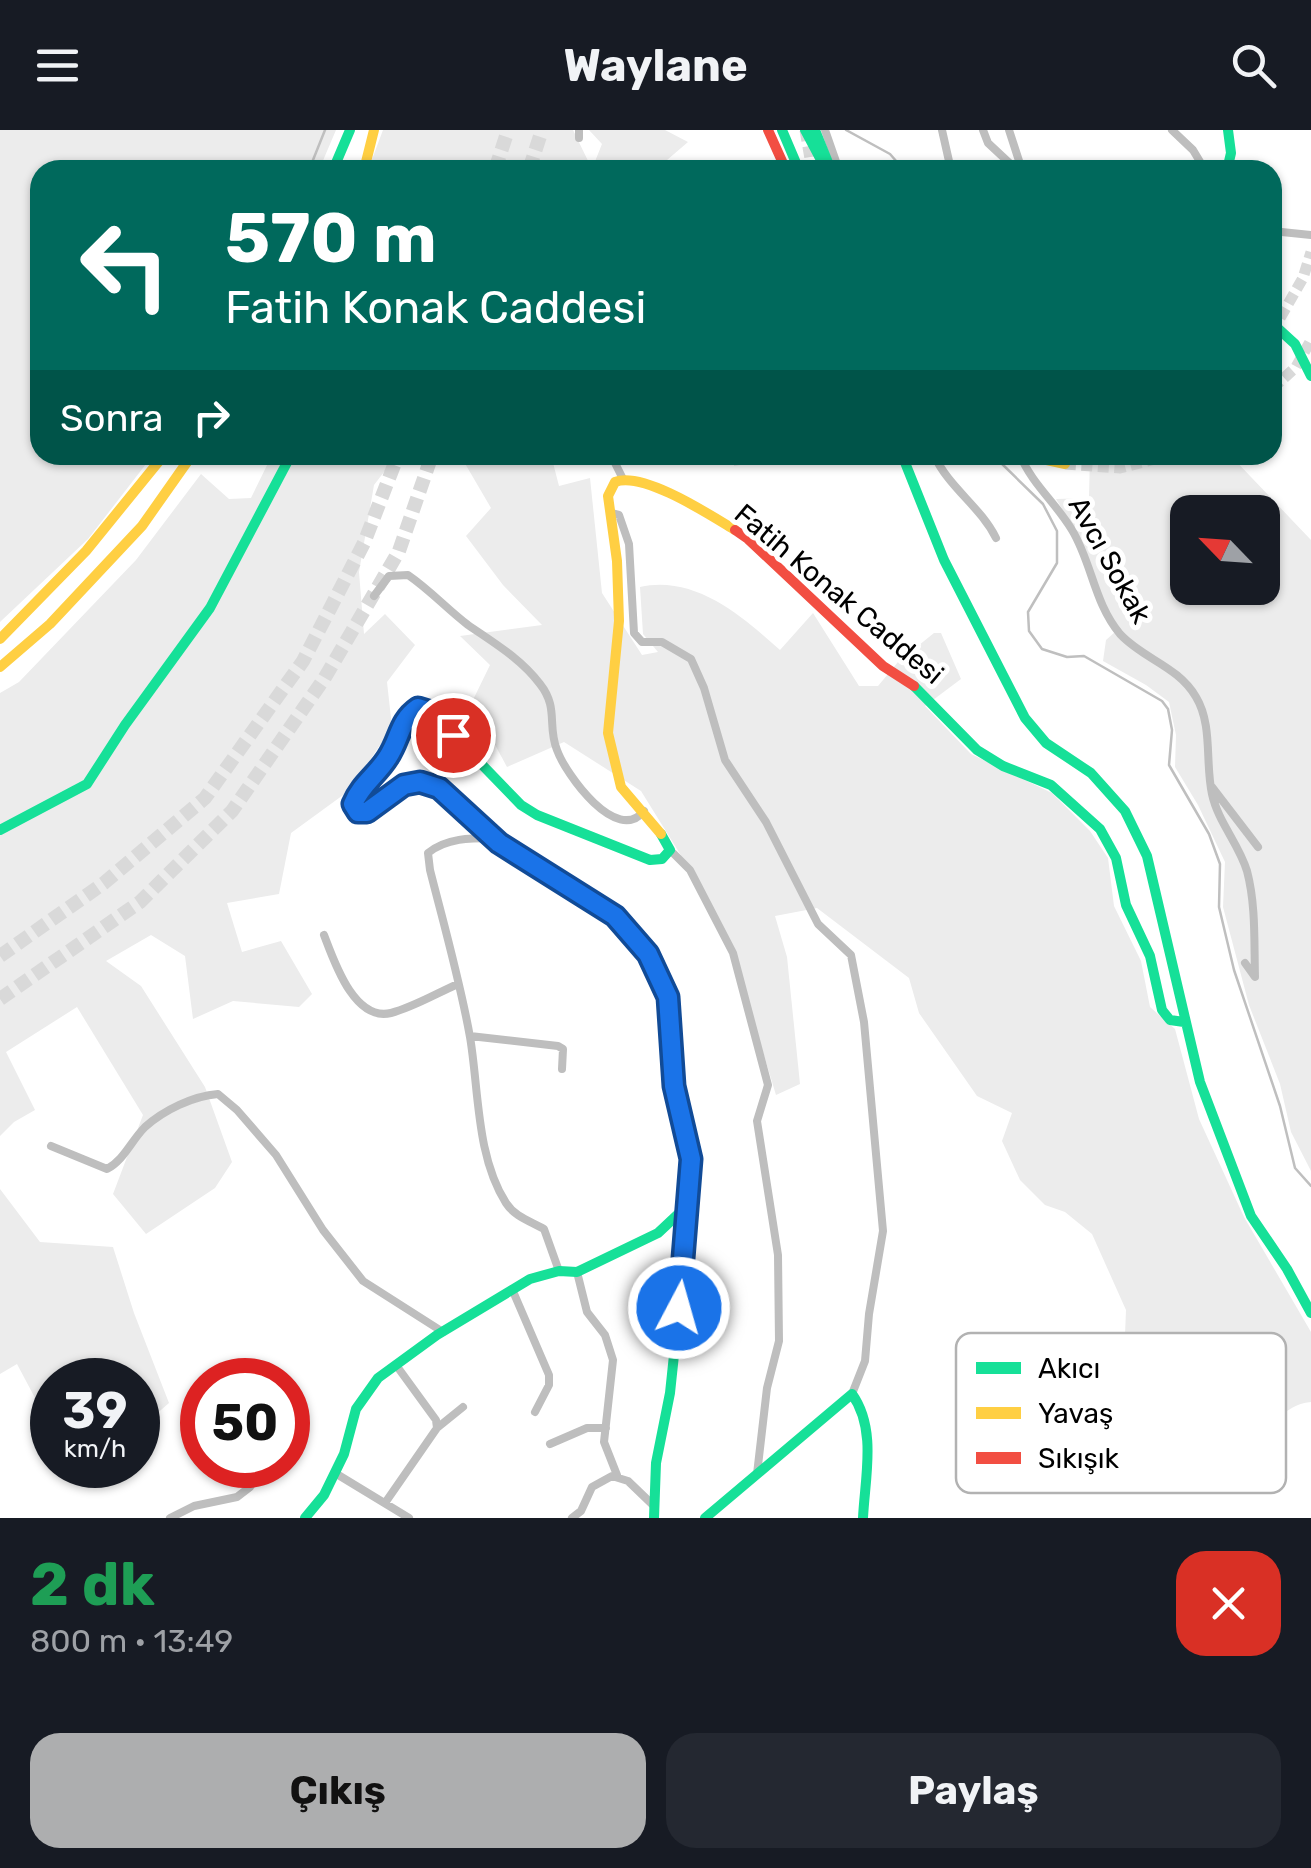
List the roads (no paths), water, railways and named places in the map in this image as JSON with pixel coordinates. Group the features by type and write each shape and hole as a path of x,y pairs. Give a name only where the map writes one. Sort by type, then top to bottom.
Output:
{"main road":[{"path":"337,160 349,130"},
{"path":"367,160 376,130"},
{"path":"768,130 782,160"},
{"path":"782,130 795,160"},
{"path":"806,130 822,160"},
{"path":"815,130 825,160"},
{"path":"1228,130 1229,160"},
{"path":"1282,333 1294,344 1311,376"},
{"path":"0,639 69,574 123,512 157,465"},
{"path":"0,667 50,624 142,526 185,465"},
{"path":"0,830 87,784 210,608 286,465"},
{"path":"906,465 944,560 1025,718 1046,743 1091,774 1125,810 1147,856 1200,1082 1251,1216 1287,1269 1311,1314"},
{"path":"623,479 614,482 608,496 617,561 618,621 608,733 621,787 655,824 670,850 662,859 650,860 521,805 431,712 418,708 406,716 388,758 360,787 353,804 358,812 367,812 404,785 420,782 439,788 493,838 615,916 648,954 668,997 674,1086 691,1159 670,1393 656,1463 654,1512 665,1518"},
{"name":"Fatih Konak Caddesi","path":"623,479 642,482 691,505 748,539 884,666 920,690 976,750 1003,766 1051,785 1100,829 1116,858 1126,905 1150,956 1162,1010 1170,1020 1184,1022"},
{"path":"304,1518 324,1495 335,1473 356,1410 367,1390 396,1364 530,1279 559,1271 577,1272 615,1250 658,1233 690,1203"},
{"path":"705,1518 852,1394 863,1409 868,1431 863,1518"}],"street":[{"path":"826,130 835,160"},
{"path":"942,130 949,160"},
{"path":"983,130 988,143 1008,160"},
{"path":"1009,130 1017,160"},
{"path":"1172,130 1199,160"},
{"path":"1282,232 1311,235"},
{"path":"615,465 623,479"},
{"path":"940,465 954,487 987,520 996,538"},
{"name":"Avcı Sokak","path":"1028,465 1029,476 1073,532 1093,588 1111,621 1134,648 1175,672 1198,699 1205,719 1214,804 1246,869 1254,917 1255,977 1245,964"},
{"path":"611,513 619,515 629,544 634,633 642,642 662,642 690,658 704,688 725,760 766,822 818,924 851,955 868,1054 883,1230 865,1362 852,1394"},
{"path":"374,596 389,576 408,575 465,623 503,648 543,687 554,708 555,747 566,768 602,810 626,823 637,820 644,811"},
{"path":"1210,783 1258,847"},
{"path":"493,838 438,844 428,853 470,1036 481,1128 496,1180 516,1215 544,1229 559,1271"},
{"path":"670,850 690,870 732,953 768,1086 757,1121 778,1255 779,1341 767,1388 756,1474"},
{"path":"324,935 356,1002 373,1012 388,1014 458,984"},
{"path":"470,1036 558,1046 563,1049 562,1069"},
{"path":"51,1146 106,1168 116,1164 146,1126 200,1096 218,1094 276,1155 322,1230 363,1281 443,1332"},
{"path":"577,1272 586,1312 604,1336 612,1360 604,1442 618,1476 654,1512"},
{"path":"512,1289 549,1376 549,1385 535,1412"},
{"path":"634,1311 679,1308"},
{"path":"396,1364 436,1420 436,1428"},
{"path":"385,1503 436,1428 462,1407"},
{"path":"550,1444 587,1428 606,1428"},
{"path":"335,1473 409,1518"},
{"path":"577,1516 592,1487 618,1476"},
{"path":"170,1518 194,1506 237,1496 249,1488"}],"waterway":[{"path":"313,160 325,130"},
{"path":"846,130 895,160"},
{"path":"1003,465 1043,504 1057,531 1057,563 1028,612 1029,631 1042,649 1067,657 1084,656 1162,701 1168,709 1172,730 1169,765 1209,834 1220,864 1219,907 1234,970 1280,1106 1295,1168 1311,1186"}],"tunnel":[{"path":"498,160 508,130"},
{"path":"532,160 542,130"},
{"path":"805,130 810,160"},
{"path":"1282,315 1303,278 1311,252"},
{"path":"1282,380 1296,367 1311,340"},
{"path":"0,956 104,883 205,798 303,661 364,543 394,465"},
{"path":"0,999 140,902 232,811 324,679 399,551 429,465"},
{"path":"1079,465 1120,468 1132,465"}]}
